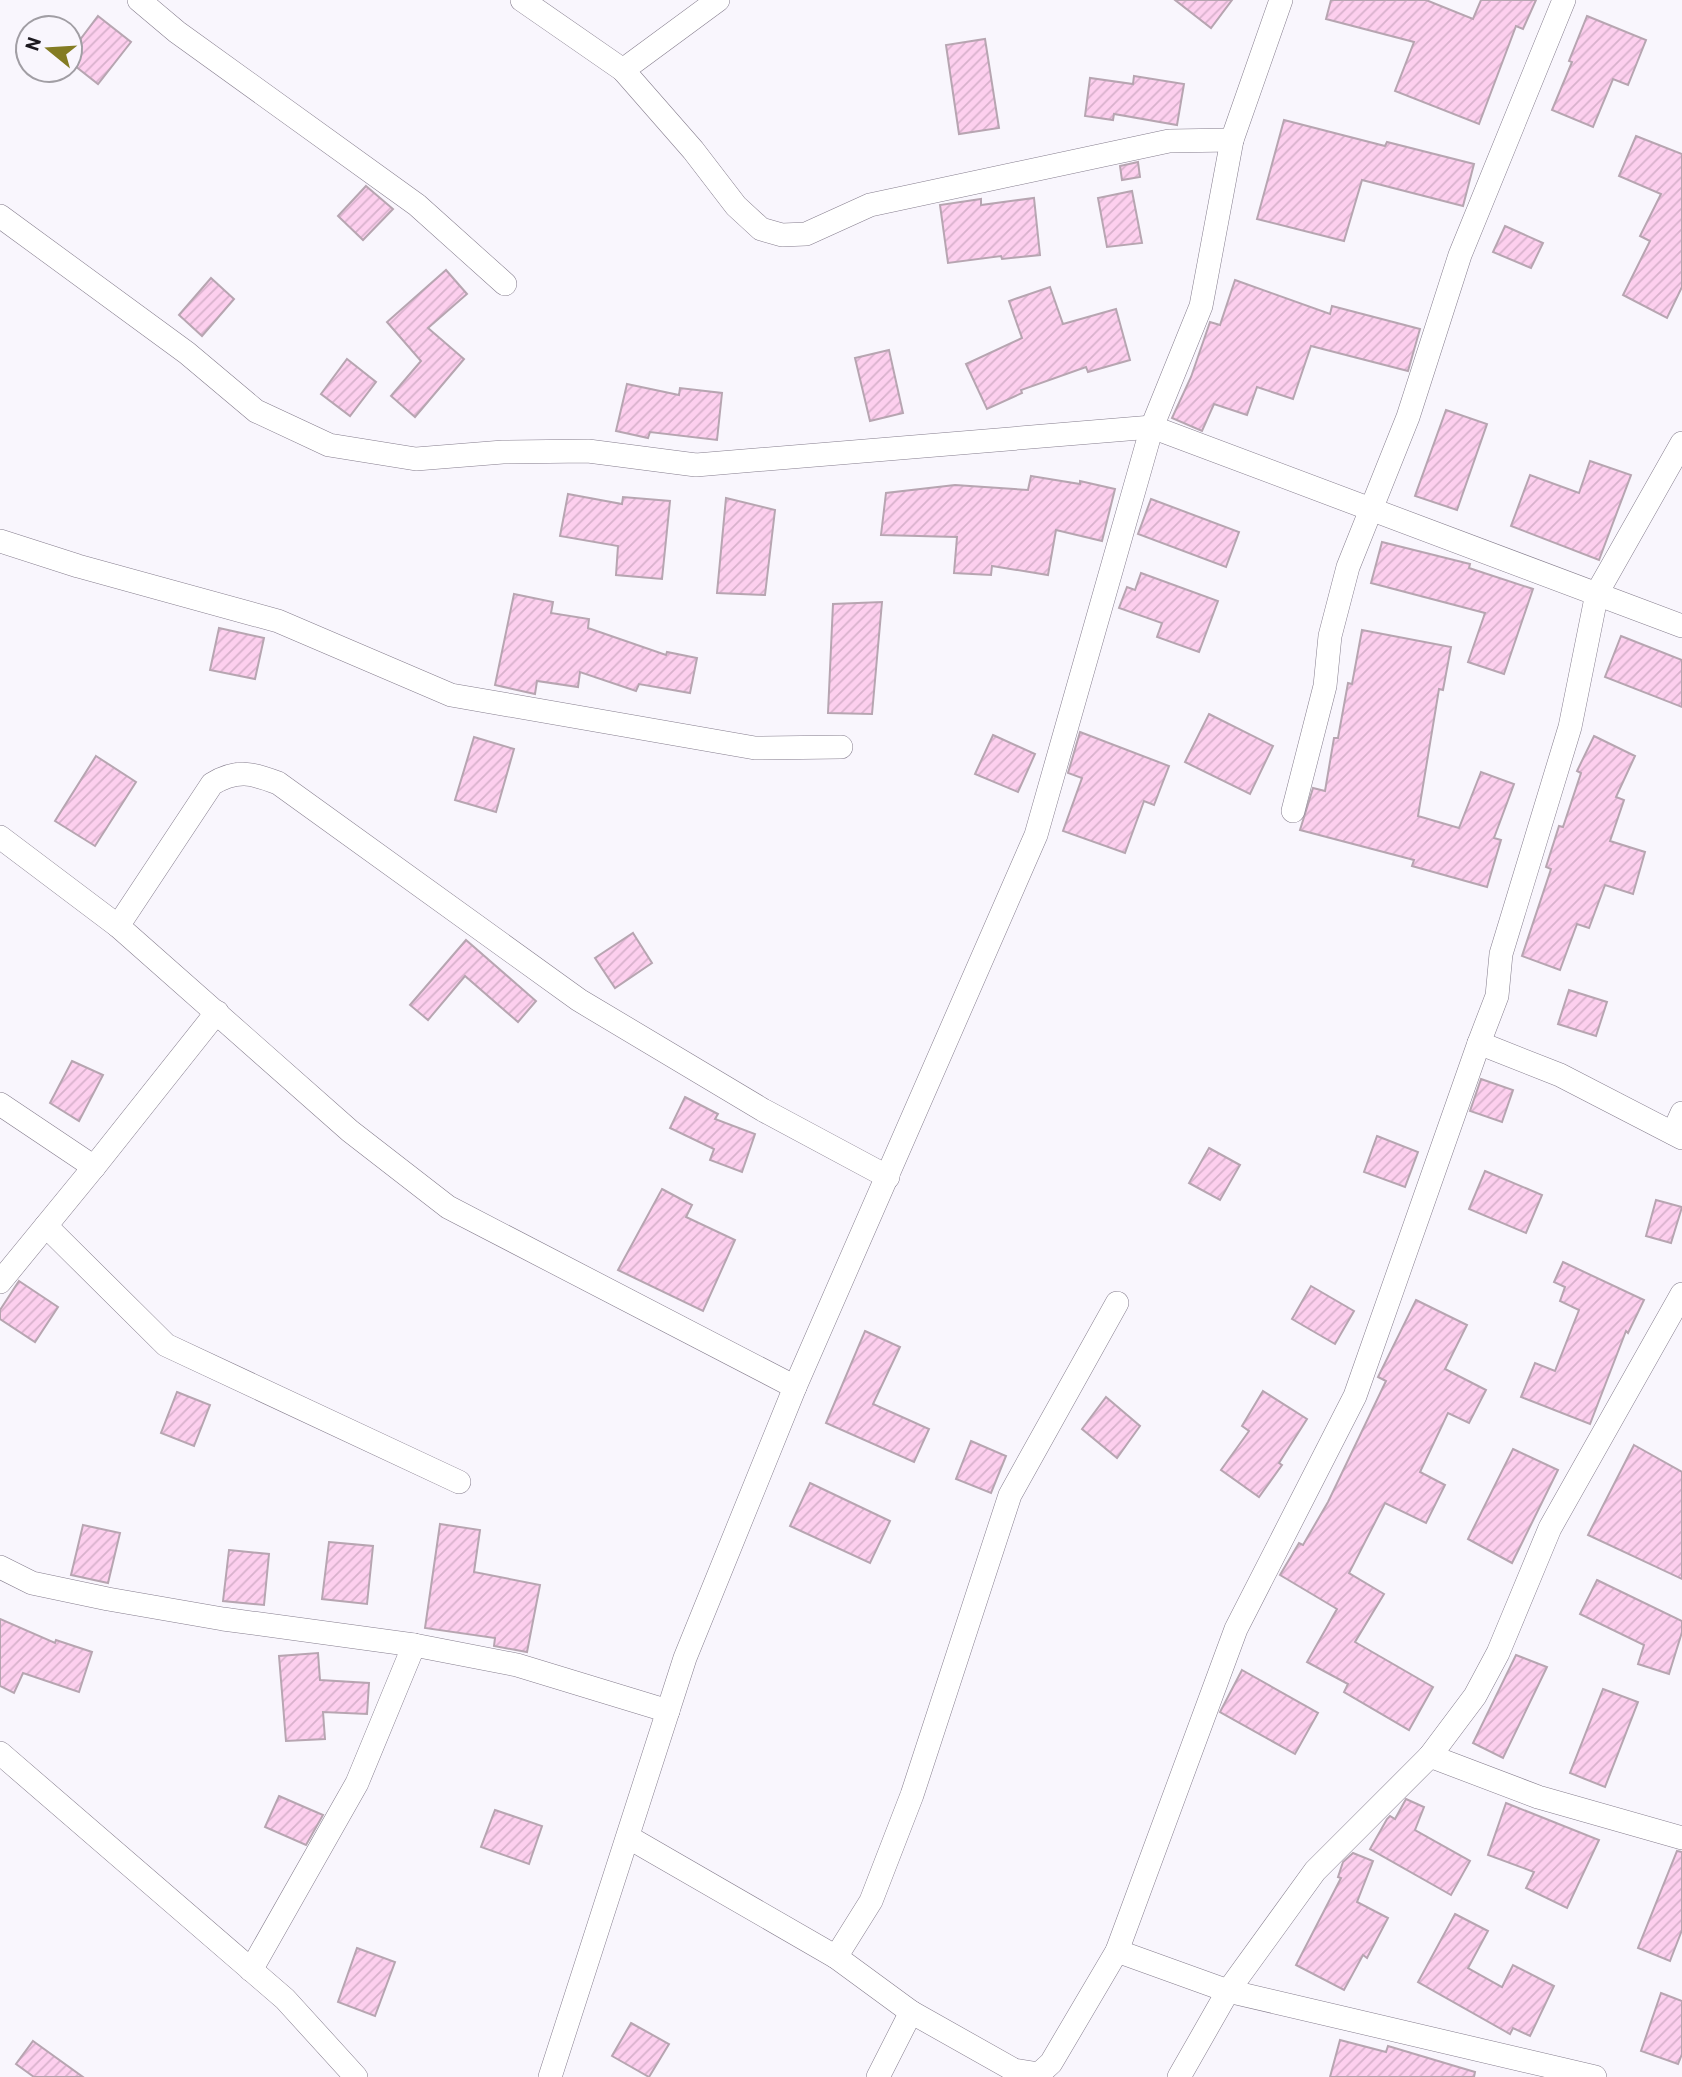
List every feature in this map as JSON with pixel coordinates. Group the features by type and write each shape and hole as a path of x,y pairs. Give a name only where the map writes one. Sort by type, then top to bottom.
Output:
{"street":[{"path":"139,0 177,32 417,205 505,284"},
{"path":"522,0 623,70 693,150 737,206 761,229 782,235 806,233 870,205 1169,141 1232,140"},
{"path":"623,70 718,0"},
{"path":"550,2077 690,1645 795,1387 1036,835 1152,427 1201,306 1232,140 1281,0"},
{"path":"1293,810 1325,686 1330,636 1348,567 1408,417 1460,255 1564,0"},
{"path":"0,216 187,353 256,411 329,445 416,459 503,452 588,451 696,465 1152,427 1682,626"},
{"path":"628,1837 836,1957 911,2012 1014,2070 1039,2074 1051,2063 1117,1951 1236,1629 1355,1395 1497,996 1501,954 1570,727 1597,593 1682,443"},
{"path":"0,541 78,566 278,621 451,695 755,748 841,747"},
{"path":"118,926 212,784 227,775 250,772 278,783 579,1000 762,1111 888,1177"},
{"path":"0,837 118,926 350,1131 448,1207 795,1387"},
{"path":"0,1282 217,1012"},
{"path":"1479,1043 1560,1075 1679,1128"},
{"path":"0,1104 94,1167"},
{"path":"46,1226 166,1345 459,1482"},
{"path":"1179,2077 1227,1991 1315,1871 1430,1756 1475,1696 1498,1653 1550,1528 1682,1294"},
{"path":"836,1957 871,1901 912,1795 1010,1495 1117,1303"},
{"path":"0,1567 32,1583 108,1599 223,1619 414,1645 517,1665 668,1711"},
{"path":"251,1970 357,1783 414,1645"},
{"path":"0,1753 285,1999 356,2077"},
{"path":"1430,1756 1538,1797 1682,1838"},
{"path":"1117,1951 1227,1991 1595,2077"},
{"path":"878,2077 911,2012"}],"building":[{"path":"1175,0 1232,0 1211,28"},
{"path":"1331,0 1426,0 1473,19 1481,0 1536,0 1523,29 1516,26 1479,124 1395,91 1414,42 1326,19"},
{"path":"98,16 131,42 98,84 84,73 84,34"},
{"path":"1587,16 1646,40 1628,85 1613,79 1593,127 1552,110"},
{"path":"985,39 999,128 959,134 946,45"},
{"path":"1134,76 1184,84 1177,125 1114,114 1113,120 1085,116 1090,78 1133,84"},
{"path":"1284,120 1385,146 1387,142 1474,164 1463,206 1362,180 1344,241 1257,219"},
{"path":"1636,136 1682,154 1682,287 1667,318 1623,295 1650,241 1640,236 1661,194 1619,176"},
{"path":"1138,162 1140,177 1122,180 1120,166"},
{"path":"366,186 393,209 363,240 338,216"},
{"path":"1132,191 1142,243 1107,247 1098,198"},
{"path":"1034,198 1040,255 1002,259 1001,256 948,263 940,205 981,199 981,205"},
{"path":"1505,226 1543,243 1531,268 1493,252"},
{"path":"446,270 467,294 428,328 464,359 415,417 391,396 421,361 387,322"},
{"path":"211,278 234,299 202,336 179,315"},
{"path":"1235,280 1330,314 1332,306 1420,329 1408,371 1311,346 1293,399 1257,387 1247,415 1214,404 1202,431 1172,418 1191,377 1210,322 1220,325"},
{"path":"1050,287 1063,324 1116,309 1130,360 1088,372 1086,367 1021,390 1022,393 987,409 966,364 1022,338 1009,301"},
{"path":"889,350 903,413 870,421 855,358"},
{"path":"347,359 376,382 350,416 321,394"},
{"path":"627,384 679,395 680,388 722,393 717,440 650,432 648,438 616,431"},
{"path":"1446,410 1487,424 1457,510 1415,496"},
{"path":"1590,461 1631,475 1599,560 1511,526 1530,475 1579,493"},
{"path":"1031,476 1080,484 1080,481 1115,489 1102,541 1056,530 1048,575 992,566 991,575 954,573 957,537 881,535 886,493 955,485 1028,490"},
{"path":"568,494 622,504 623,497 670,501 662,579 616,575 618,546 560,536"},
{"path":"726,498 775,510 765,595 717,593"},
{"path":"1151,499 1239,532 1226,567 1138,534"},
{"path":"1382,542 1470,564 1469,568 1533,589 1504,674 1468,662 1485,613 1371,583"},
{"path":"1141,573 1218,601 1199,652 1157,637 1162,623 1119,608 1127,587 1135,590"},
{"path":"514,594 553,602 551,613 589,619 588,628 666,655 667,652 697,658 690,693 639,684 636,691 580,672 578,687 537,681 535,694 495,685"},
{"path":"882,602 872,714 828,713 833,604"},
{"path":"219,628 264,638 255,679 210,670"},
{"path":"1362,630 1451,647 1443,690 1439,689 1418,816 1459,828 1481,772 1514,784 1494,838 1501,840 1487,887 1412,866 1414,860 1300,830 1313,788 1325,791 1334,738 1338,738 1348,683 1352,684"},
{"path":"1621,636 1682,660 1682,707 1605,677"},
{"path":"1209,714 1273,746 1250,794 1185,762"},
{"path":"1080,732 1169,766 1154,805 1144,801 1125,853 1063,831 1082,778 1068,773"},
{"path":"993,735 1035,754 1018,792 975,774"},
{"path":"1594,736 1635,756 1616,797 1624,800 1610,841 1645,852 1633,894 1605,885 1589,928 1577,924 1560,970 1522,956 1551,869 1546,867 1559,826 1563,827 1581,773 1577,771"},
{"path":"474,737 514,749 496,812 455,800"},
{"path":"96,756 136,782 95,846 55,821"},
{"path":"633,933 652,963 615,988 595,958"},
{"path":"466,940 536,1001 518,1022 465,976 428,1020 410,1005"},
{"path":"1569,990 1607,1002 1596,1036 1558,1024"},
{"path":"72,1061 103,1075 79,1121 50,1103"},
{"path":"1481,1079 1513,1090 1502,1122 1470,1111"},
{"path":"685,1097 718,1114 715,1119 755,1134 742,1172 710,1160 714,1149 670,1128"},
{"path":"1377,1136 1418,1152 1405,1187 1364,1172"},
{"path":"1209,1148 1240,1165 1220,1200 1189,1183"},
{"path":"1485,1171 1542,1195 1526,1233 1469,1209"},
{"path":"662,1189 692,1205 686,1217 735,1240 703,1311 618,1270"},
{"path":"1656,1200 1682,1207 1671,1243 1646,1236"},
{"path":"1563,1262 1644,1300 1628,1333 1626,1331 1590,1424 1521,1397 1535,1363 1555,1371 1579,1310 1560,1301 1565,1287 1554,1282"},
{"path":"19,1281 58,1307 35,1342 0,1319 0,1310"},
{"path":"1311,1286 1354,1311 1335,1344 1292,1319"},
{"path":"1416,1300 1467,1325 1445,1369 1486,1390 1469,1423 1448,1413 1420,1472 1445,1485 1426,1523 1385,1503 1349,1573 1384,1594 1355,1642 1433,1687 1409,1730 1344,1692 1348,1684 1307,1662 1337,1609 1280,1575 1299,1543 1303,1545 1328,1502 1386,1381 1378,1377"},
{"path":"865,1331 900,1347 873,1404 929,1429 914,1462 826,1423"},
{"path":"1263,1391 1307,1419 1279,1463 1282,1465 1259,1497 1221,1470 1249,1431 1242,1426"},
{"path":"177,1392 210,1405 194,1446 161,1433"},
{"path":"1106,1397 1140,1426 1117,1458 1082,1429"},
{"path":"971,1441 1006,1456 991,1493 956,1479"},
{"path":"1634,1445 1682,1472 1682,1579 1588,1535"},
{"path":"1513,1449 1558,1470 1512,1563 1468,1539"},
{"path":"810,1483 890,1521 870,1563 790,1526"},
{"path":"440,1524 480,1530 474,1572 540,1585 527,1652 494,1646 495,1638 425,1628"},
{"path":"83,1525 120,1533 108,1583 71,1575"},
{"path":"329,1542 373,1546 367,1604 322,1599"},
{"path":"229,1550 269,1554 264,1605 223,1601"},
{"path":"1597,1580 1682,1621 1682,1632 1669,1674 1638,1664 1644,1645 1580,1614"},
{"path":"0,1619 55,1643 56,1640 92,1652 79,1692 23,1673 14,1693 0,1686"},
{"path":"318,1653 320,1680 369,1683 367,1714 323,1712 325,1739 286,1741 279,1656"},
{"path":"1516,1655 1547,1667 1503,1758 1473,1743"},
{"path":"1242,1670 1318,1713 1295,1754 1220,1712"},
{"path":"1603,1689 1638,1702 1605,1787 1570,1773"},
{"path":"279,1796 323,1815 306,1845 265,1827"},
{"path":"1406,1799 1424,1807 1415,1830 1470,1861 1451,1895 1370,1849 1387,1819 1390,1816 1395,1819"},
{"path":"1506,1803 1599,1840 1567,1908 1526,1888 1534,1872 1488,1855"},
{"path":"495,1810 542,1826 529,1864 481,1847"},
{"path":"1677,1851 1682,1852 1682,1930 1670,1961 1638,1948"},
{"path":"1353,1853 1373,1861 1357,1902 1388,1918 1367,1958 1363,1955 1344,1990 1296,1965 1341,1878 1338,1877 1343,1862"},
{"path":"1455,1914 1488,1931 1468,1968 1502,1987 1513,1965 1554,1986 1530,2036 1513,2028 1510,2034 1418,1982"},
{"path":"357,1948 395,1962 375,2016 338,2002"},
{"path":"1661,1993 1682,2001 1682,2054 1678,2064 1641,2051"},
{"path":"631,2023 669,2044 649,2077 612,2056"},
{"path":"1340,2040 1386,2052 1388,2046 1475,2072 1474,2077 1330,2077"},
{"path":"33,2041 83,2077 34,2077 16,2064"}]}
